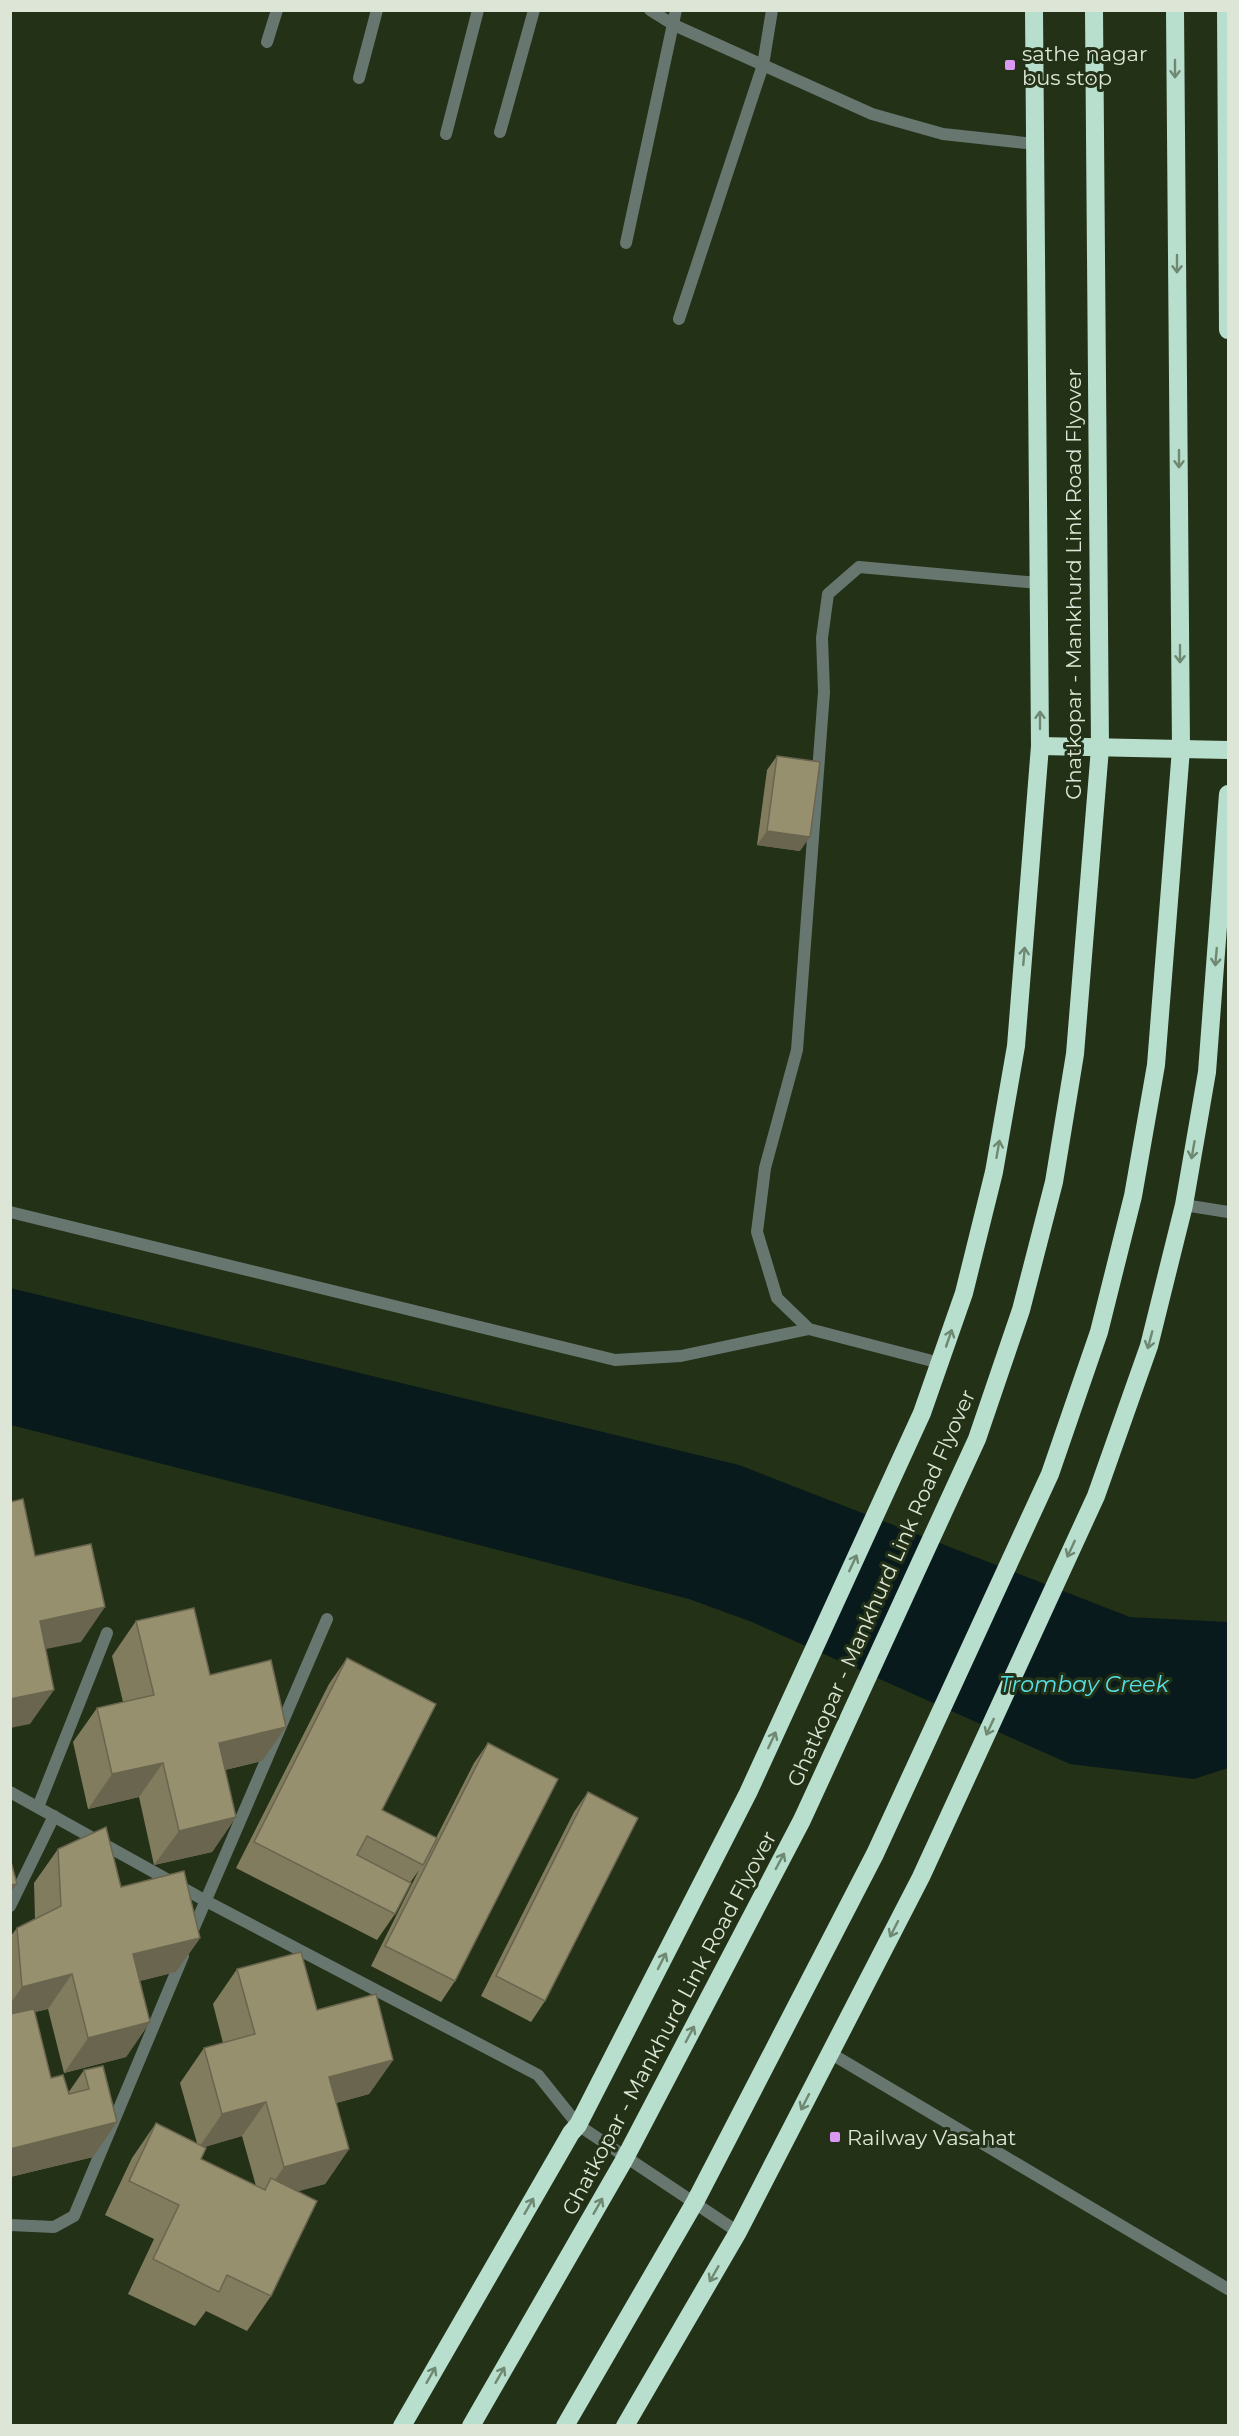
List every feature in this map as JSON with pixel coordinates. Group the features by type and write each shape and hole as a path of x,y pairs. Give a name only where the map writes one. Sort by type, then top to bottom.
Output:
{"highway":[{"path":"402,2426 571,2133 578,2125 748,1793 922,1413 964,1293 994,1172 1016,1046 1040,746 1034,10"},
{"name":"Ghatkopar - Mankhurd Link Road Flyover","path":"471,2426 623,2162 802,1820 977,1439 1024,1298 1054,1182 1075,1054 1100,748 1094,10"},
{"path":"565,2426 695,2202 876,1854 1050,1474 1099,1332 1134,1196 1156,1065 1181,749 1175,10"},
{"path":"1226,10 1228,330"},
{"path":"1040,746 1228,750"},
{"path":"625,2426 738,2232 921,1877 1096,1496 1149,1347 1184,1205 1207,1072 1228,794"}],"street":[{"path":"267,42 277,10"},
{"path":"359,78 377,10"},
{"path":"446,134 478,10"},
{"path":"500,132 534,10"},
{"path":"650,10 674,25 872,114 943,134 1035,144"},
{"path":"626,243 676,10"},
{"path":"679,319 763,65 772,10"},
{"path":"809,1329 777,1298 757,1232 765,1168 797,1050 824,692 822,638 828,594 859,567 1038,583"},
{"path":"1184,1205 1228,1212"},
{"path":"10,1212 615,1360 681,1356 809,1329 940,1363"},
{"path":"10,2225 54,2227 74,2216 327,1619"},
{"path":"38,1807 107,1633"},
{"path":"10,1792 206,1901 538,2076 578,2125 738,2232"},
{"path":"10,1905 54,1816"},
{"path":"830,2053 1228,2289"}],"water":[{"name":"Trombay Creek","path":"10,1288 739,1465 1130,1617 1228,1622 1228,1768 1194,1779 1070,1764 752,1622 689,1599 11,1425"}],"building":[{"path":"777,756 820,762 810,837 767,831"},
{"path":"23,1499 35,1556 91,1544 105,1607 40,1621 54,1690 10,1699 10,1502"},
{"path":"194,1608 210,1675 271,1660 286,1727 219,1743 236,1817 179,1831 163,1763 112,1774 97,1708 154,1695 136,1621"},
{"path":"347,1658 436,1704 382,1810 437,1838 423,1865 367,1836 357,1855 411,1883 395,1914 254,1842"},
{"path":"488,1743 558,1779 455,1981 385,1946"},
{"path":"588,1792 638,1818 545,2001 496,1976"},
{"path":"106,1827 121,1887 184,1871 200,1938 133,1954 150,2022 88,2038 72,1974 22,1987 17,1928 61,1906 58,1849"},
{"path":"10,1858 17,1884 10,1885"},
{"path":"301,1952 317,2010 376,1994 393,2060 329,2077 349,2149 284,2167 266,2102 222,2114 204,2048 255,2034 237,1969"},
{"path":"34,2009 51,2078 63,2075 69,2094 89,2089 84,2070 103,2066 117,2122 10,2149 10,2014"},
{"path":"156,2123 206,2148 201,2159 265,2190 271,2178 317,2201 271,2296 227,2275 219,2292 153,2259 179,2205 129,2181"}],"place":[{"name":"sathe nagar bus stop","path":"1010,65"},
{"name":"Railway Vasahat","path":"835,2137"}]}
